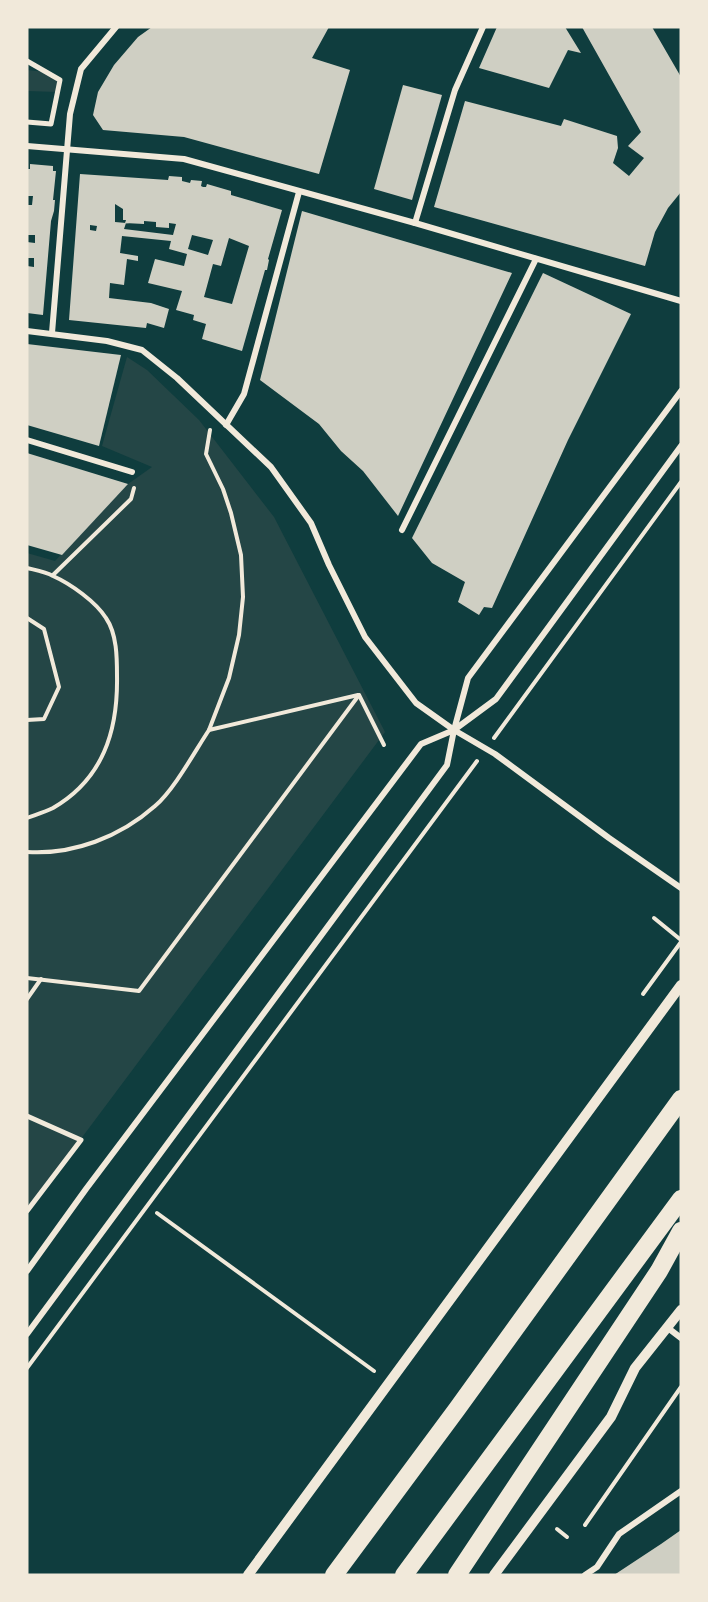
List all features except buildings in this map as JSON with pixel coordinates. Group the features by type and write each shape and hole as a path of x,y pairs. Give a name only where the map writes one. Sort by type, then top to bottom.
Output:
{"highway":[{"path":"334,1575 457,1410 681,1100"},
{"path":"404,1575 681,1199"},
{"path":"457,1575 659,1271 681,1231"}],"street":[{"path":"52,333 70,114 81,69 116,27"},
{"path":"415,224 454,90 483,27"},
{"path":"27,61 60,80 51,124 27,122"},
{"path":"27,146 184,159 681,302"},
{"path":"226,425 243,394 299,192"},
{"path":"402,530 536,259"},
{"path":"27,331 107,341 142,350 177,378 271,468 312,523 329,565 365,637 416,703 454,730 495,754 681,888"},
{"path":"27,1334 447,765 468,678 681,391"},
{"path":"27,440 132,472"},
{"path":"27,1271 86,1189 421,744 454,730 496,699 681,446"},
{"path":"248,1575 681,985"},
{"path":"27,1116 81,1140 27,1211"},
{"path":"494,1575 611,1417 635,1368 681,1310"},
{"path":"668,1328 681,1338"},
{"path":"585,1575 597,1567 620,1534 681,1491"}],"path":[{"path":"27,852 46,853 88,845 122,829 156,805 179,776 209,730 229,678 239,635 243,597 239,544 223,489 206,454 211,411"},
{"path":"500,731 681,482"},
{"path":"53,575 131,499"},
{"path":"27,568 53,575 95,603 108,620 117,651 118,693 113,731 100,762 84,785 52,808 27,818"},
{"path":"27,618 44,629 59,687 44,719 27,720"},
{"path":"209,730 358,695"},
{"path":"358,695 384,744"},
{"path":"27,978 139,991 358,695"},
{"path":"27,1368 476,761"},
{"path":"643,994 681,941 654,918"},
{"path":"27,999 41,979"},
{"path":"157,1212 374,1371"},
{"path":"585,1525 681,1387"},
{"path":"557,1529 567,1537"}],"shaded area":[{"path":"27,70 46,72 60,80 58,92 27,91"},
{"path":"127,357 147,370 199,420 274,517 385,732 27,1211 27,553 55,561 128,484 152,467 102,446"}]}
